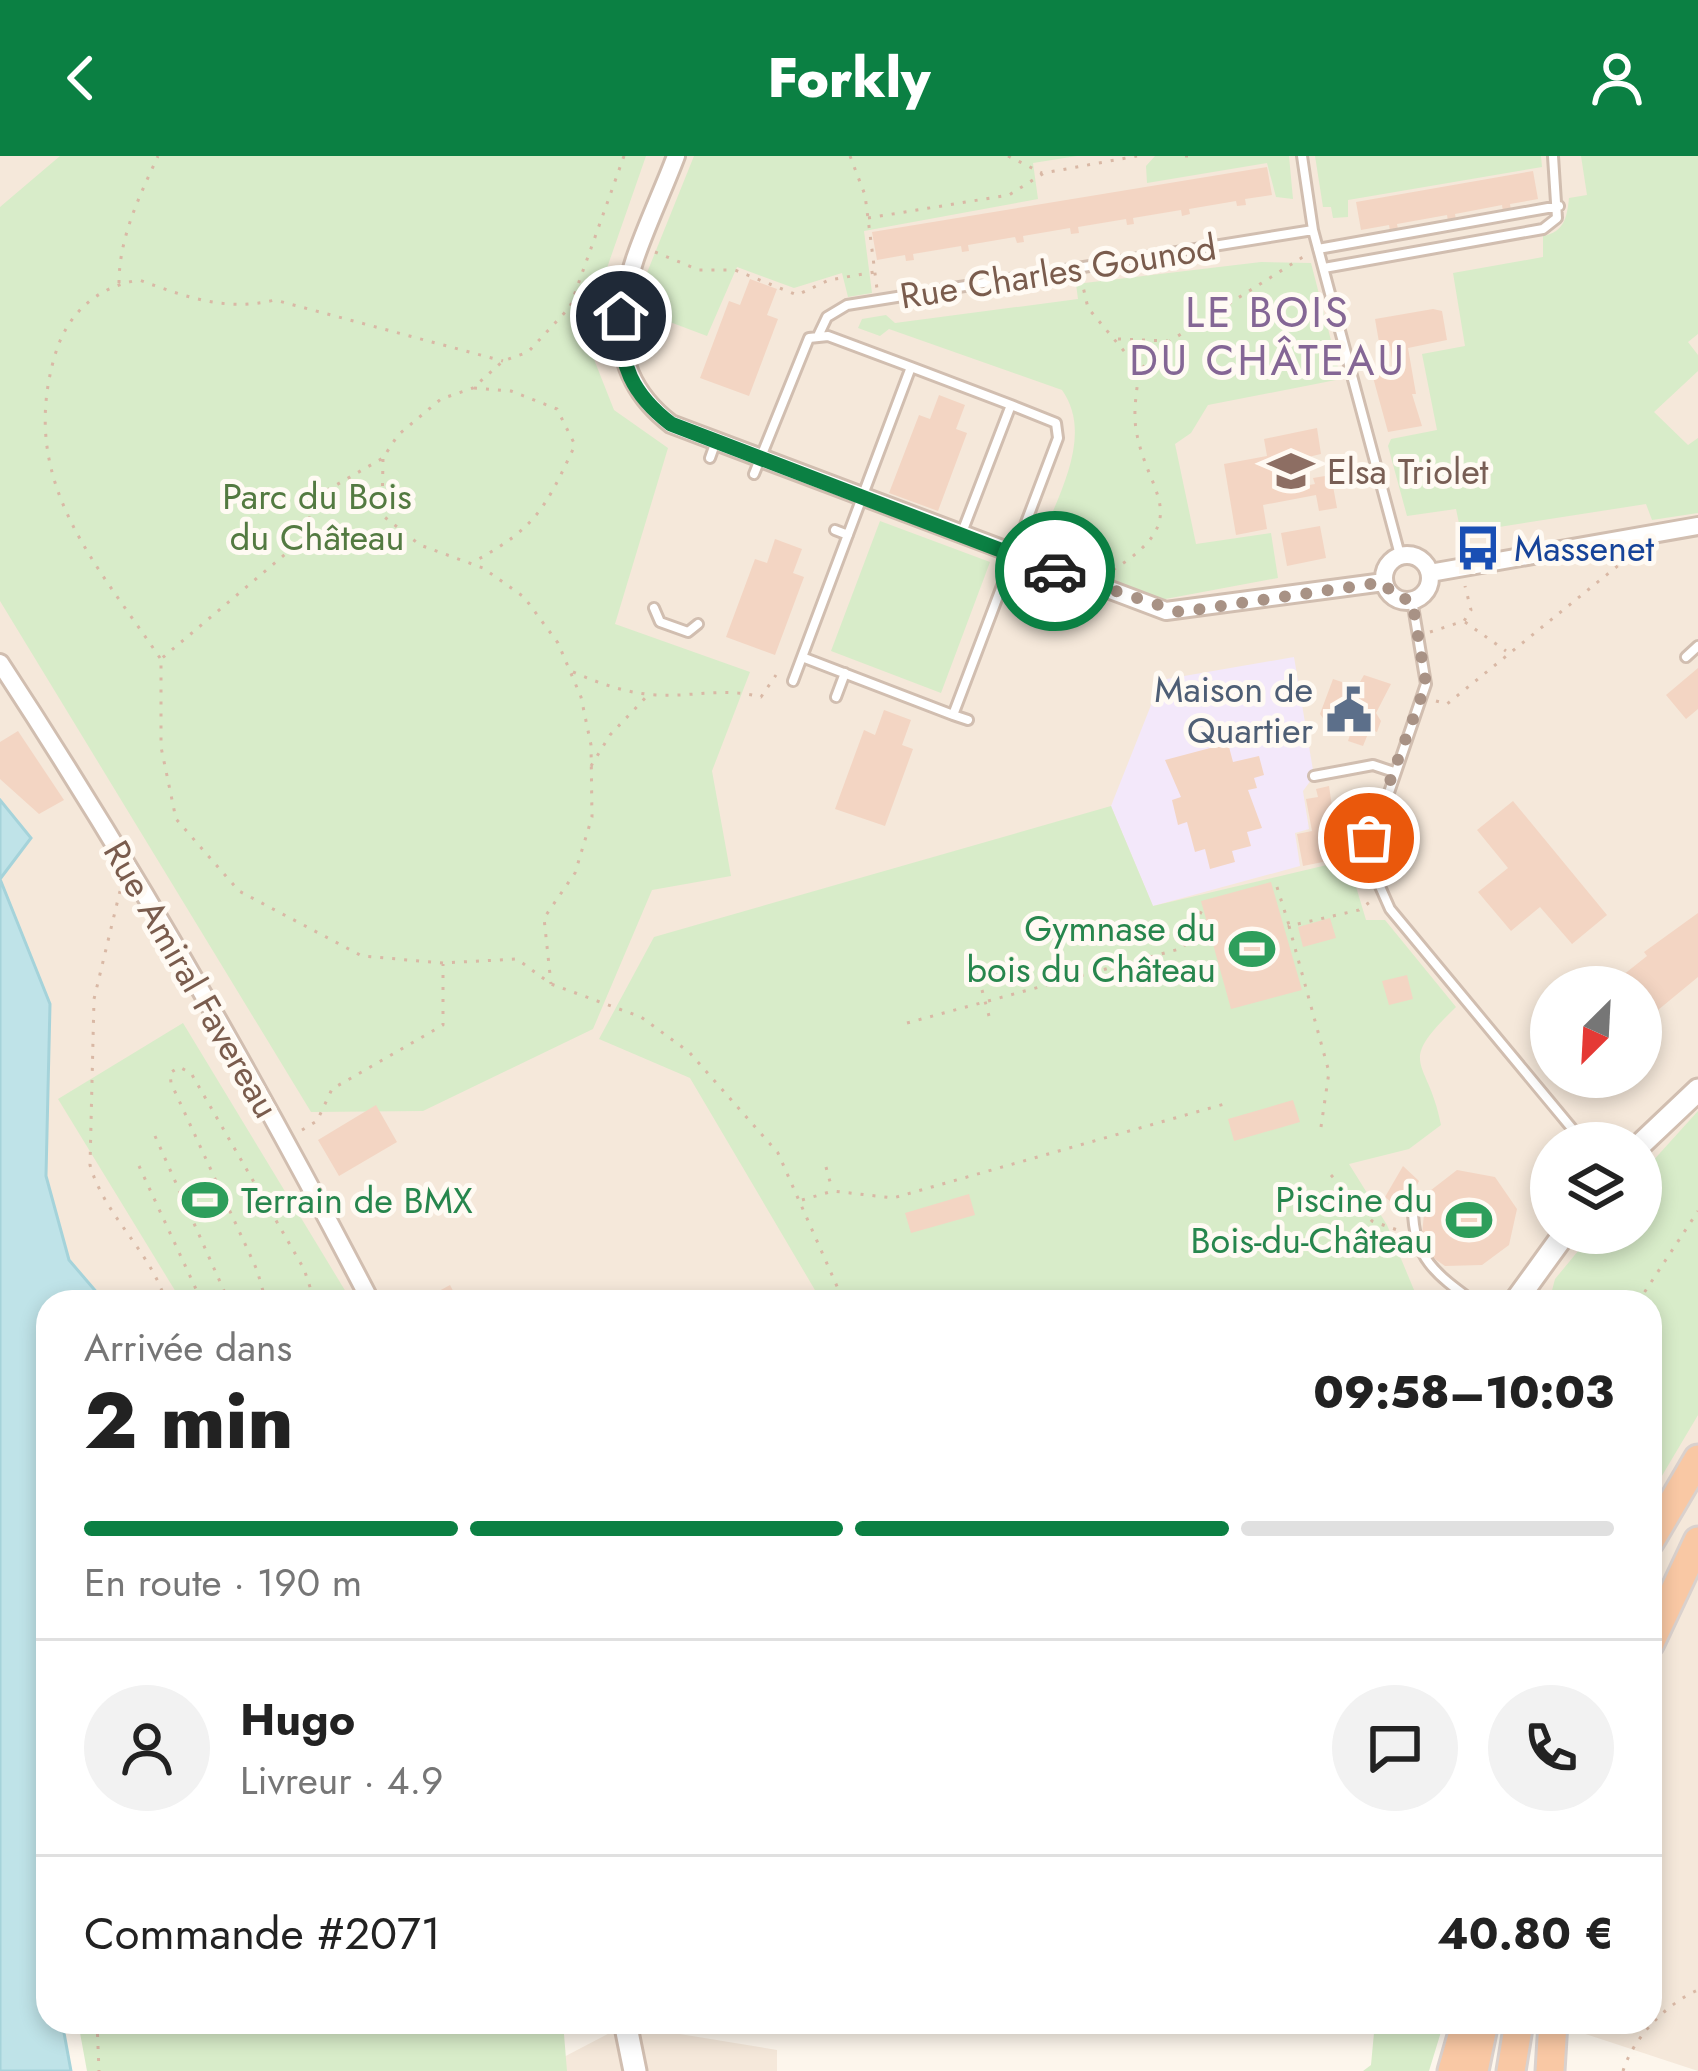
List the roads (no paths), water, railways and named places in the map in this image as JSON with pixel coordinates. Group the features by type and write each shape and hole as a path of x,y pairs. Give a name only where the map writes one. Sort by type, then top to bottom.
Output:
{"highway":[{"path":"1662,1521 1698,1459"},
{"path":"1662,1618 1698,1541"},
{"path":"1452,2071 1463,2034"},
{"path":"1474,2071 1482,2034"},
{"path":"1511,2071 1517,2034"},
{"path":"1550,2071 1552,2034"}],"street":[{"path":"676,156 621,316 622,363 658,414 712,451 1180,612 1384,582"},
{"path":"1430,573 1698,526"},
{"path":"1400,556 1419,557 1430,573 1426,591 1412,600 1394,597 1384,582 1387,565 1400,556"},
{"name":"Rue Amiral Favereau","path":"0,663 287,1140 365,1290"},
{"path":"1662,1124 1698,1090"},
{"path":"1524,1290 1550,1254"},
{"path":"627,2034 635,2071"}],"lane":[{"path":"1302,156 1313,230 1400,556"},
{"path":"1324,268 1544,229 1557,218 1559,206 1553,156"},
{"path":"1319,252 1559,206"},
{"name":"Rue Charles Gounod","path":"818,336 836,310 878,300 1313,230"},
{"path":"757,467 801,350 818,336 1011,405 1060,428 953,715"},
{"path":"793,681 911,368"},
{"path":"961,537 1011,405"},
{"path":"835,530 848,535"},
{"path":"1412,600 1426,684 1369,838 1367,857 1380,894 1567,1122"},
{"path":"654,608 660,622 688,632 698,624"},
{"path":"1686,657 1698,646"},
{"path":"802,658 968,720"},
{"path":"836,697 845,674"},
{"path":"1314,776 1373,765 1394,772"},
{"path":"1412,1209 1413,1236 1427,1268 1457,1290"}],"water":[{"path":"0,800 31,838 0,879"},
{"path":"0,879 50,1004 46,1176 69,1260 95,1290 36,1290 36,2034 64,2034 71,2071 0,2071"}],"place":[{"name":"Elsa Triolet","path":"1291,471"},
{"name":"Massenet","path":"1478,548"},
{"name":"Maison de Quartier","path":"1349,710"},
{"name":"Gymnase du bois du Château","path":"1252,949"},
{"name":"Terrain de BMX","path":"205,1200"},
{"name":"Piscine du Bois-du-Château","path":"1469,1220"}],"district":[{"name":"LE BOIS DU CHÂTEAU","path":"1268,336"}],"park label":[{"name":"Parc du Bois du Château","path":"317,516"}]}
